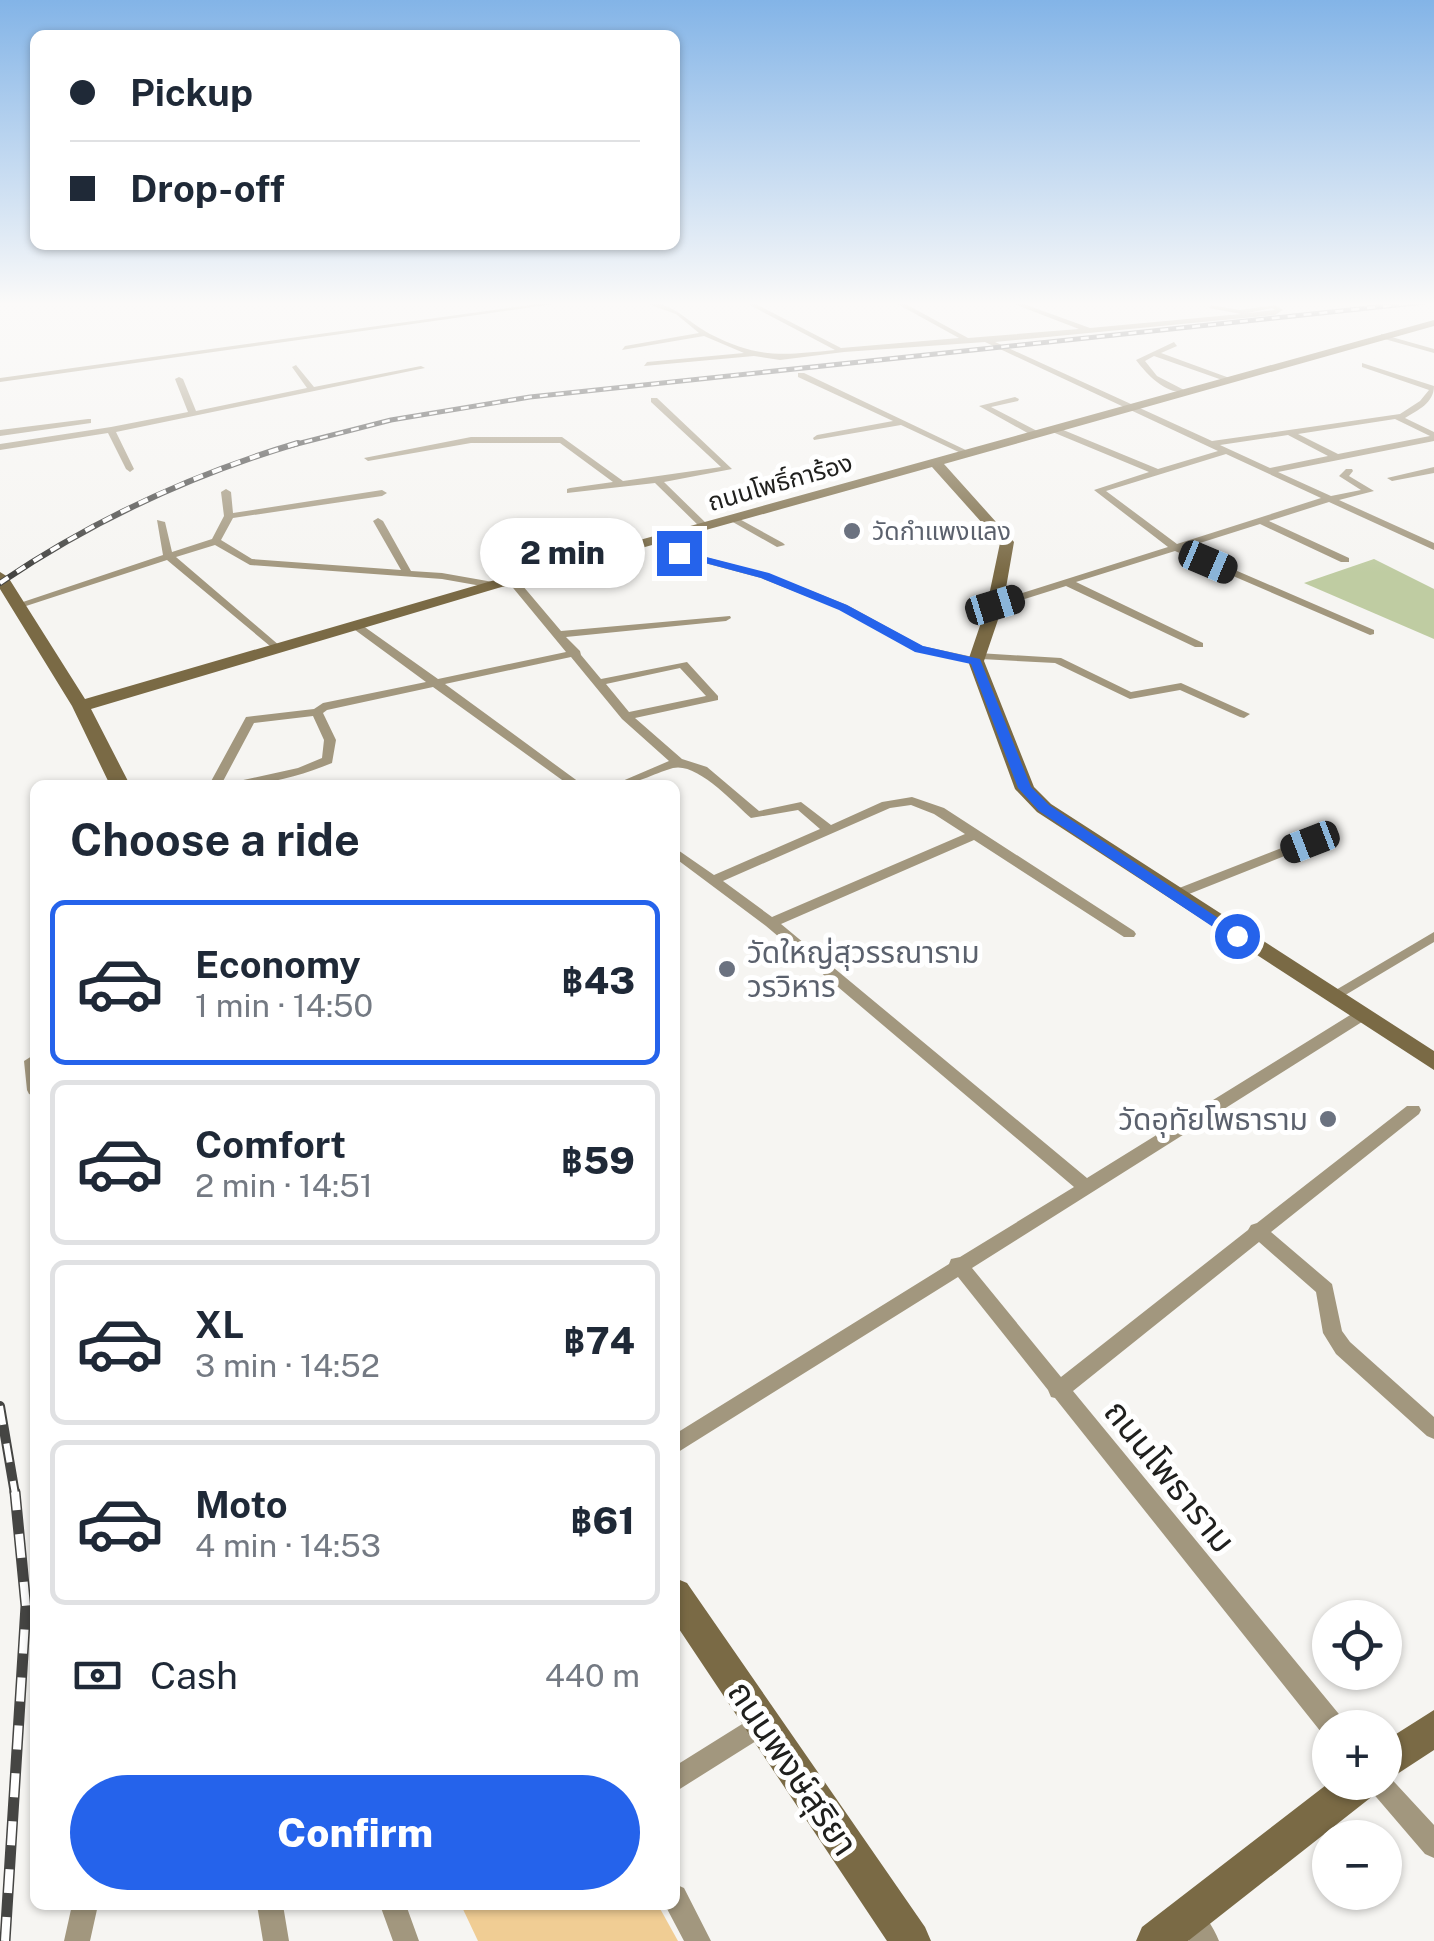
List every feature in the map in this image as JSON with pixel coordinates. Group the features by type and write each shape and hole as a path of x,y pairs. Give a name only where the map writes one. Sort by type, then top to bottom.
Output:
{"street":[{"path":"183,392 192,412"},
{"path":"0,447 111,430 298,392"},
{"path":"837,392 968,453"},
{"path":"1099,392 1434,548"},
{"name":"ถนนโพธิ์การ้อง","path":"81,706 494,585 1184,392"},
{"path":"1210,444 1397,417 1424,402 1432,392"},
{"path":"1016,399 982,406 1036,434"},
{"path":"570,491 728,469 654,400"},
{"path":"1397,417 1434,436"},
{"path":"0,434 88,421"},
{"path":"817,438 902,422"},
{"path":"1053,429 1157,472"},
{"path":"111,430 130,469"},
{"path":"1290,433 1338,458"},
{"path":"1268,471 1411,444 1434,436"},
{"path":"368,458 471,440 562,440 621,484"},
{"path":"1411,444 1434,455"},
{"path":"1226,451 1099,490 1176,548 1370,632"},
{"path":"935,462 1007,542 995,605 977,658 1024,788 1044,808 1174,895 1434,1062"},
{"path":"1392,478 1434,470"},
{"path":"995,605 1328,499 1370,490 1343,476 1349,471"},
{"path":"658,480 706,527"},
{"path":"19,605 216,540 229,516 226,492"},
{"path":"229,516 382,494"},
{"path":"734,518 780,545"},
{"path":"378,520 408,574"},
{"path":"1261,521 1345,560"},
{"path":"160,522 168,556 276,648"},
{"path":"1412,538 1434,531"},
{"path":"660,539 679,553 765,576 843,607 919,649 977,658 1057,660 1130,696 1181,686 1244,714"},
{"path":"216,540 222,548 250,562 494,585"},
{"path":"0,577 81,706 118,780"},
{"path":"514,580 626,716 678,762 703,770 756,815 801,806 828,829"},
{"path":"1067,582 1199,644"},
{"path":"562,634 726,618"},
{"path":"355,625 570,780"},
{"path":"218,780 250,720 317,712 354,697 576,654"},
{"path":"601,682 683,664 714,698 626,716"},
{"path":"263,780 302,772 328,760 330,740 317,712"},
{"path":"632,780 678,762"},
{"path":"716,879 887,805 912,802 939,811 972,836 1129,934"},
{"path":"771,923 972,836"},
{"path":"1174,895 1310,842"},
{"path":"680,855 771,923 1085,1186"},
{"path":"1332,998 1434,936"},
{"path":"680,1442 958,1264 1360,1016"},
{"path":"1058,1391 1256,1230 1413,1110"},
{"path":"1256,1230 1325,1289 1334,1333 1343,1348 1434,1430"},
{"name":"ถนนโพธาราม","path":"958,1264 1319,1710"},
{"name":"ถนนพงษ์สุริยา","path":"680,1601 911,1941"},
{"path":"680,1777 763,1724"},
{"path":"1402,1752 1434,1728"},
{"path":"1156,1941 1197,1929 1341,1800"},
{"path":"1395,1800 1434,1846"},
{"path":"680,1907 698,1941"},
{"path":"76,1941 83,1910"},
{"path":"271,1910 276,1941"},
{"path":"396,1910 406,1941"}],"green space":[{"path":"1374,559 1434,589 1434,639 1304,583"}],"building":[{"path":"463,1910 661,1910 678,1941 478,1941"}],"railway":[{"path":"289,446 391,420 581,392"},
{"path":"0,583 143,501 298,443"},
{"path":"0,1406 15,1494"},
{"path":"5,1941 26,1606 15,1492"}],"place":[{"name":"วัดกำแพงแลง","path":"852,531"},
{"name":"วัดใหญ่สุวรรณาราม วรวิหาร","path":"727,969"},
{"name":"วัดอุทัยโพธาราม","path":"1328,1119"}],"route":[{"path":"679,553 765,576 843,607 919,649 976,661 1024,788 1044,808 1237,936"}]}
